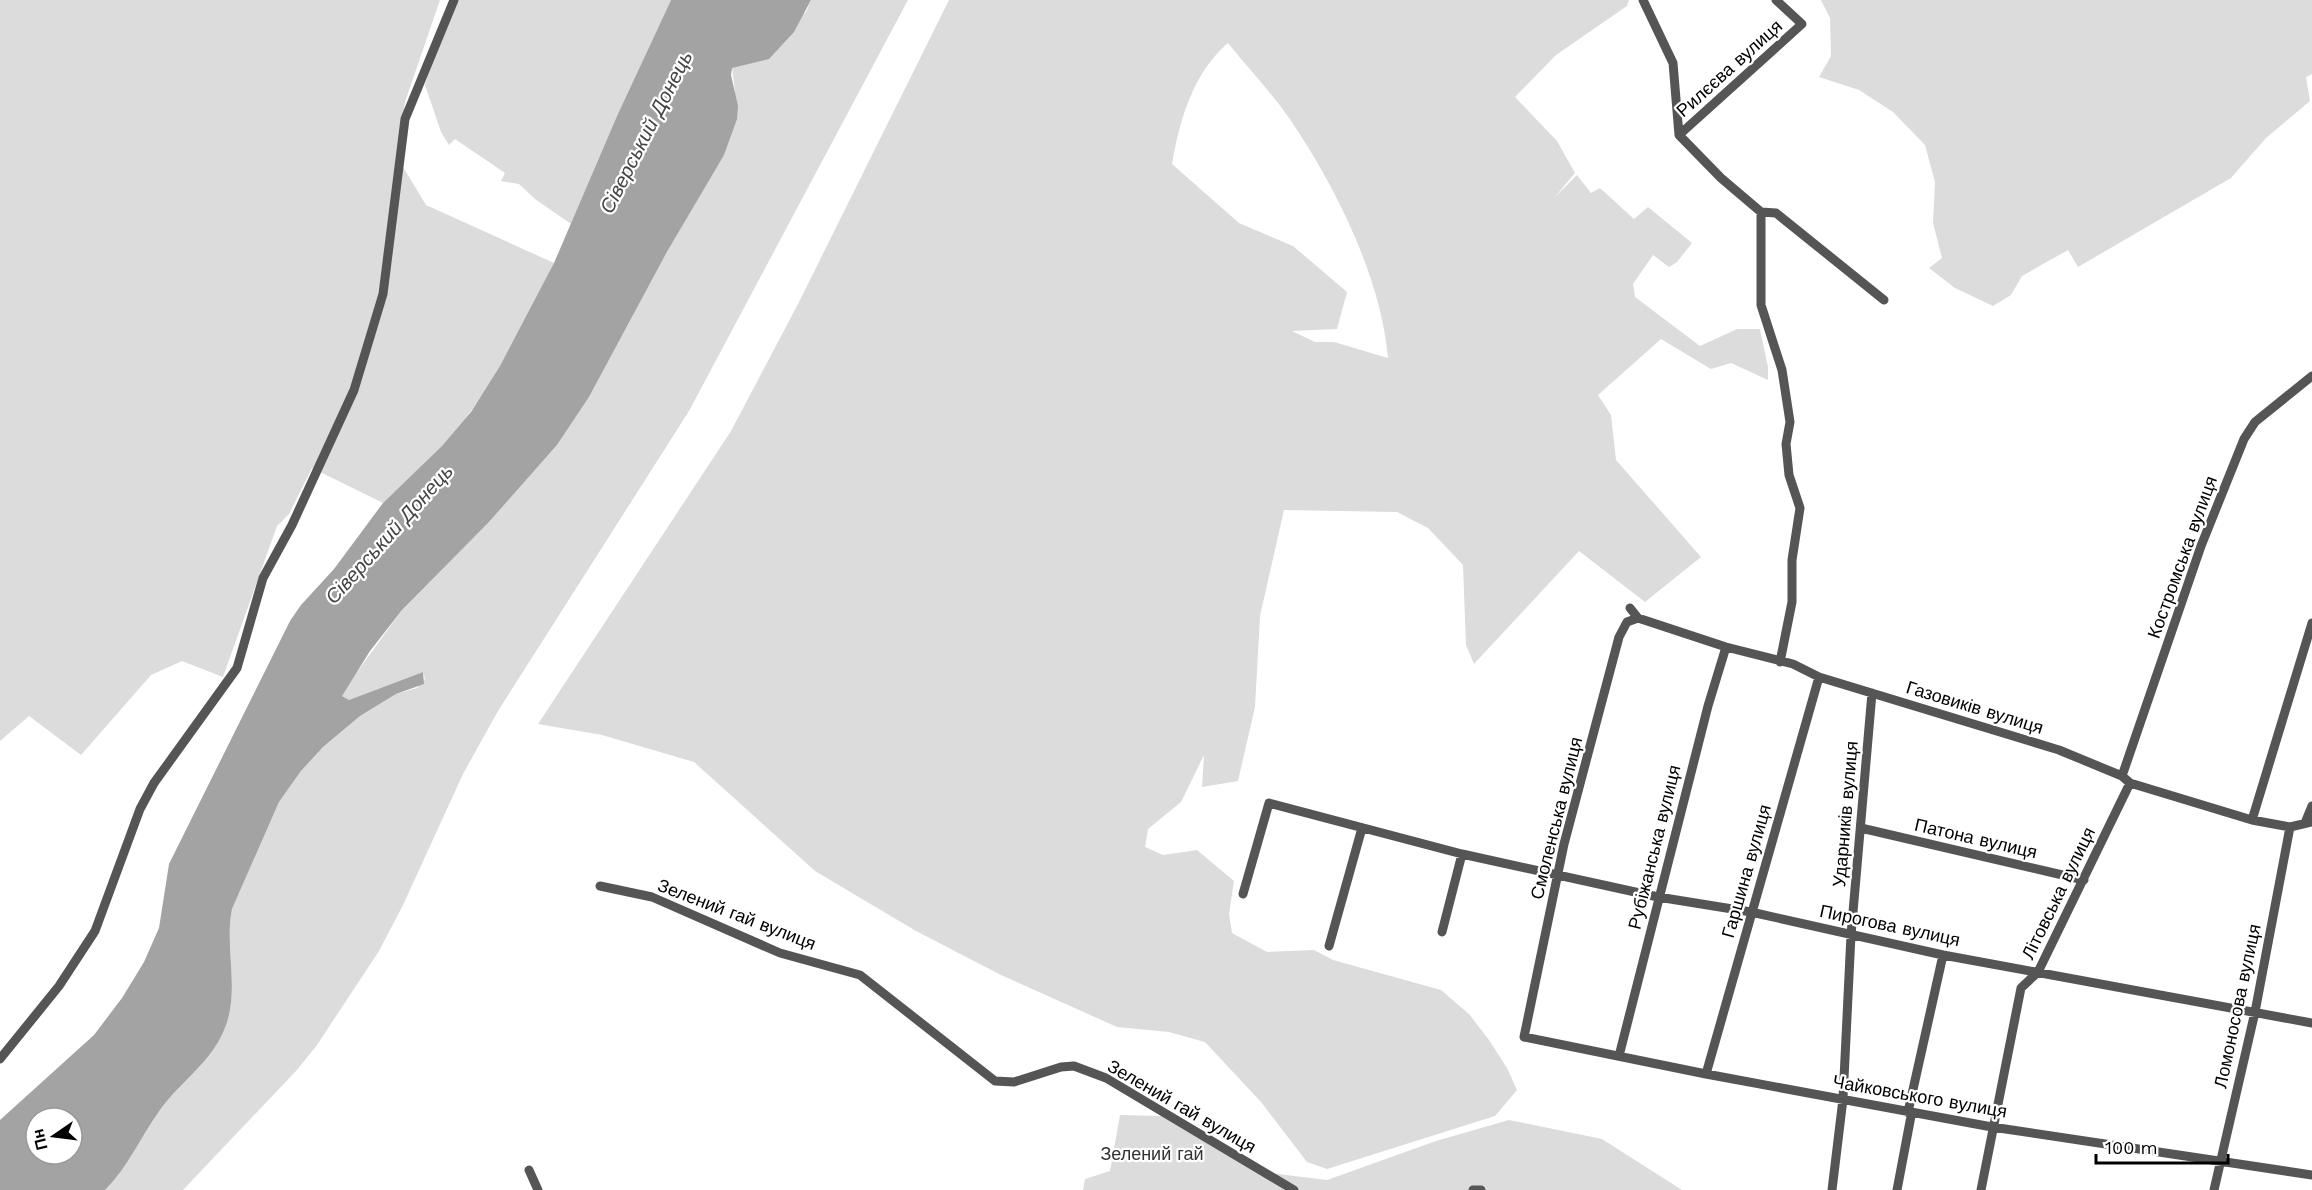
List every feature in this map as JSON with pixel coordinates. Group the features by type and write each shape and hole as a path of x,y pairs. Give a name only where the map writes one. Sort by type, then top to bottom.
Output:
{"street":[{"path":"0,1059 60,986 95,931 140,809 154,783 237,668 263,578 292,525 354,390 383,294 405,118 454,0"},
{"name":"Рилєєва вулиця","path":"1643,0 1673,63 1678,135 1721,178 1761,212 1776,213 1884,300"},
{"name":"Рилєєва вулиця","path":"1678,135 1802,24 1776,0"},
{"path":"1761,212 1761,305 1782,370 1790,422 1786,444 1789,475 1800,508 1792,560 1792,602 1780,662"},
{"name":"Костромська вулиця","path":"2126,780 2201,546 2244,439 2255,422 2312,376"},
{"path":"1630,608 1638,618"},
{"name":"Газовиків вулиця","path":"1638,618 1726,647 1793,664 1819,676 2059,750 2126,780 2252,820 2290,827 2308,823"},
{"name":"Смоленська вулиця","path":"1524,1036 1557,874 1619,637 1627,622 1638,618"},
{"path":"2252,820 2312,623"},
{"name":"Рубіжанська вулиця","path":"1619,1056 1658,897 1726,647"},
{"name":"Гаршина вулиця","path":"1706,1074 1819,676"},
{"name":"Ударників вулиця","path":"1832,1190 1843,1099 1851,935 1872,693"},
{"name":"Літовська вулиця","path":"1982,1190 1992,1127 2021,988 2038,972 2084,880 2126,780"},
{"name":"Пирогова вулиця","path":"1244,894 1269,803 1462,854 1658,897 1751,912 1943,955 2312,1023"},
{"path":"2308,823 2312,806"},
{"name":"Ломоносова вулиця","path":"2214,1190 2255,1012 2290,827"},
{"path":"1329,946 1362,828"},
{"name":"Патона вулиця","path":"1861,828 2084,880"},
{"path":"1442,932 1462,854"},
{"name":"Зелений гай вулиця","path":"600,886 652,897 780,953 860,975 995,1081 1014,1082 1061,1067 1074,1066 1106,1078 1294,1190"},
{"path":"1897,1190 1911,1116 1908,1112 1943,955"},
{"name":"Чайковського вулиця","path":"1524,1036 1706,1074 1992,1127 2312,1175"},
{"path":"529,1170 538,1190"},
{"path":"1473,1190 1481,1190"}],"green space":[{"path":"0,0 440,0 405,102 397,157 426,205 554,263 505,357 462,424 441,448 383,503 312,468 289,514 277,526 223,677 182,661 151,675 81,755 29,716 0,741"},
{"path":"451,0 671,0 617,116 571,224 535,199 519,184 501,181 505,173 455,139 449,145 441,132 425,85"},
{"path":"811,0 908,0 689,411 498,711 463,774 403,905 379,951 317,1045 296,1071 183,1190 105,1190 121,1171 160,1110 209,1055 224,1030 229,1015 232,988 230,922 232,909 279,802 301,771 323,747 360,716 396,694 417,688 425,679 423,672 349,700 342,696 344,690 402,610 489,522 557,445 589,397 668,250 735,91 732,68 741,64 806,12"},
{"path":"949,0 1629,0 1627,6 1556,55 1515,97 1557,141 1575,173 1554,198 1577,175 1591,193 1600,188 1634,219 1648,207 1692,243 1677,262 1669,267 1653,255 1633,284 1635,297 1700,346 1737,329 1760,329 1768,367 1768,380 1731,363 1711,369 1661,339 1598,395 1611,415 1616,460 1701,557 1645,602 1579,551 1474,664 1466,645 1463,565 1428,528 1397,512 1284,510 1260,616 1255,707 1238,781 1202,787 1204,755 1181,802 1148,829 1145,847 1163,855 1197,850 1234,881 1229,914 1232,933 1267,952 1314,950 1333,960 1441,990 1469,1014 1489,1040 1507,1068 1517,1090 1495,1116 1327,1169 1307,1162 1261,1102 1205,1042 1169,1032 1117,1027 1001,975 916,931 815,871 694,762 602,735 538,724 731,431 799,302","holes":["1228,43 1289,118 1339,202 1366,264 1384,327 1388,358 1334,342 1315,342 1292,331 1337,329 1347,292 1293,246 1239,223 1172,164 1179,130 1190,98 1206,68"]},
{"path":"1821,0 2312,0 2312,74 2306,77 2310,101 2266,138 2231,178 2078,267 2068,250 2022,276 2011,295 1993,306 1955,288 1929,268 1942,258 1933,223 1935,182 1925,145 1893,112 1859,90 1819,77 1831,56 1830,18"},
{"name":"Зелений гай","path":"1120,1115 1161,1116 1255,1171 1327,1180 1436,1141 1509,1120 1602,1139 1682,1190 1083,1190 1085,1179 1110,1171"}],"water":[{"name":"Сіверський Донець","path":"671,0 811,0 794,32 769,59 732,68 731,75 738,106 737,119 724,155 668,250 589,397 557,445 489,522 402,610 370,651 342,696 349,700 423,672 424,684 396,694 360,716 323,747 301,771 279,802 232,909 230,935 232,988 229,1015 224,1030 209,1055 169,1098 121,1171 105,1190 0,1190 0,1120 94,1035 122,998 144,962 159,928 169,864 290,621 301,605 334,569 383,503 442,446 471,412 500,366 554,263 617,116"}]}
